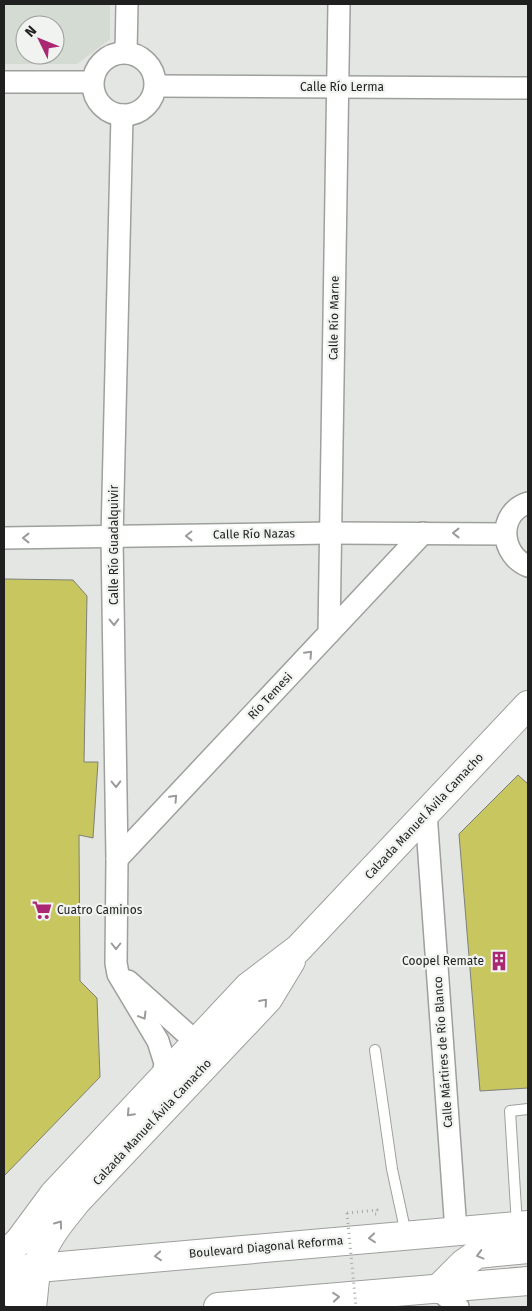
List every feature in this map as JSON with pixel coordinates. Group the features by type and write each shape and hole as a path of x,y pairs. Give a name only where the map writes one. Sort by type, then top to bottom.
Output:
{"main road":[{"name":"Calzada Manuel Ávila Camacho","path":"4,1257 20,1240 54,1194 248,987 298,949 528,705"},
{"name":"Calzada Manuel Ávila Camacho","path":"32,1307 37,1267 46,1243 58,1224 77,1200 268,999 298,949"},
{"path":"196,1042 204,1047 212,1046 241,1027"},
{"name":"Boulevard Diagonal Reforma","path":"4,1271 406,1234 456,1231 525,1233"},
{"path":"438,1289 463,1264 477,1254 525,1233"},
{"path":"218,1307 528,1281"},
{"path":"4,1285 28,1307"}],"street":[{"path":"126,52 127,4"},
{"name":"Calle Río Marne","path":"329,632 340,4"},
{"path":"126,52 136,54 151,66 156,86 148,104 141,110 132,114 122,115 112,113 97,101 93,92 92,82 95,72 107,57 116,53 126,52"},
{"path":"4,82 92,82"},
{"name":"Calle Río Lerma","path":"156,86 528,88"},
{"name":"Calle Río Guadalquivir","path":"122,115 112,538 117,859 116,963 118,974 158,1041 165,1063 163,1077"},
{"path":"528,503 515,511 508,521 505,534 508,550 519,563 528,566"},
{"name":"Calle Río Nazas","path":"4,538 112,538 331,533 505,534"},
{"name":"Río Temesi","path":"117,859 423,533"},
{"name":"Calle Mártires de Río Blanco","path":"426,813 456,1231"},
{"path":"118,974 136,986 196,1042"},
{"path":"438,1289 458,1307"}],"lane":[{"path":"4,74 4,82"},
{"path":"375,1050 392,1169 406,1234"},
{"path":"525,1233 510,1111 528,1109"}],"path":[{"path":"347,1213 356,1307"}],"shaded area":[{"path":"4,4 110,4 110,39 77,64 65,64 65,15 15,15 15,64 4,64"}],"building":[{"name":"Cuatro Caminos","path":"4,579 73,580 87,596 84,762 98,762 93,838 79,835 80,981 97,998 100,1077 4,1176"},
{"name":"Coopel Remate","path":"518,775 528,784 528,1088 480,1091 459,834"}],"place":[{"name":"Cuatro Caminos","path":"42,910"},
{"name":"Coopel Remate","path":"499,961"}]}
